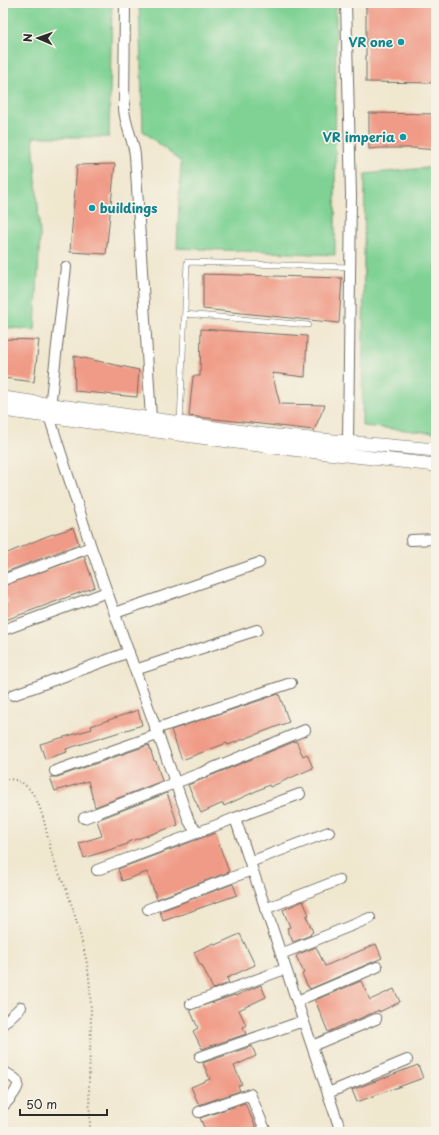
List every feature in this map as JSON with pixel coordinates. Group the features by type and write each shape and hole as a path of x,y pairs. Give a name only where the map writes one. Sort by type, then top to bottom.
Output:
{"street":[{"path":"125,3 124,109 126,124 135,155 151,419"},
{"path":"346,3 351,194 348,442"},
{"path":"66,267 50,410 91,547 156,732 189,822 199,832"},
{"path":"3,398 50,410 436,465"},
{"path":"3,410 50,410 151,419 227,435 266,435 436,450"},
{"path":"412,540 436,539"},
{"path":"3,580 91,547"},
{"path":"115,613 259,563"},
{"path":"3,630 107,592"},
{"path":"135,670 257,630"},
{"path":"13,695 129,652"},
{"path":"55,771 156,732 291,683"},
{"path":"84,818 201,773 305,730"},
{"path":"96,870 300,794"},
{"path":"235,818 341,1132"},
{"path":"148,910 328,832"},
{"path":"265,908 339,880"},
{"path":"281,954 370,918"},
{"path":"297,1001 377,967"},
{"path":"191,1004 285,969"},
{"path":"3,1024 21,1007"},
{"path":"312,1046 376,1019"},
{"path":"200,1057 303,1021"},
{"path":"328,1093 407,1060"},
{"path":"3,1071 17,1082 18,1085 17,1089 3,1106"},
{"path":"199,1112 250,1094 266,1132"}],"lane":[{"path":"180,424 187,262 350,267"},
{"path":"185,314 308,325"}],"path":[{"path":"3,779 20,781 28,787 37,800 47,831 53,859 70,898 86,960 91,1013 89,1080 90,1132"}],"green space":[{"path":"3,3 112,3 109,137 33,137 40,235 35,330 3,327"},
{"path":"139,3 336,3 335,255 177,248 181,162 143,131"},
{"path":"436,167 436,433 362,426 365,174"}],"building":[{"name":"VR one","path":"366,3 436,3 436,83 366,82"},
{"name":"VR imperia","path":"369,113 436,114 436,150 413,148 369,149"},
{"name":"buildings","path":"115,164 106,254 70,252 77,165"},
{"path":"203,274 342,278 339,323 203,309"},
{"path":"201,329 307,336 305,377 272,373 280,404 325,405 314,430 189,416 193,376 200,376"},
{"path":"3,339 39,340 34,382 3,378"},
{"path":"74,356 139,370 137,397 75,391"},
{"path":"73,528 79,544 3,573 3,555 47,536"},
{"path":"84,556 95,587 3,621 3,605 8,603 3,586"},
{"path":"279,694 289,722 228,745 227,743 182,760 171,730"},
{"path":"138,710 142,725 66,749 67,752 45,759 40,744 92,729 91,726"},
{"path":"296,741 303,756 307,754 313,768 270,787 269,785 224,806 223,803 201,813 188,785"},
{"path":"149,745 162,781 95,807 88,781 55,791 50,777 57,777"},
{"path":"167,793 178,825 128,842 128,844 84,858 79,843 102,836 97,820"},
{"path":"215,833 229,872 157,899 147,872 122,881 118,869"},
{"path":"233,884 237,895 163,921 160,911"},
{"path":"303,901 309,915 306,916 313,932 310,934 311,935 293,942 287,928 290,927 283,910"},
{"path":"240,934 255,965 227,978 229,983 213,989 194,952"},
{"path":"376,944 382,958 310,989 302,974 304,973 296,956 316,947 325,966"},
{"path":"361,981 370,1000 394,989 400,1002 328,1032 315,1000"},
{"path":"261,985 266,997 239,1010 246,1025 243,1027 246,1034 202,1049 193,1031 198,1028 190,1010 235,996"},
{"path":"252,1046 256,1056 234,1066 242,1084 238,1086 240,1091 199,1105 191,1087 210,1079 203,1063"},
{"path":"418,1065 423,1078 357,1102 352,1090"},
{"path":"245,1103 258,1132 206,1132 200,1118"}],"place":[{"name":"VR one","path":"401,42"},
{"name":"VR imperia","path":"403,137"},
{"name":"buildings","path":"92,208"}]}
